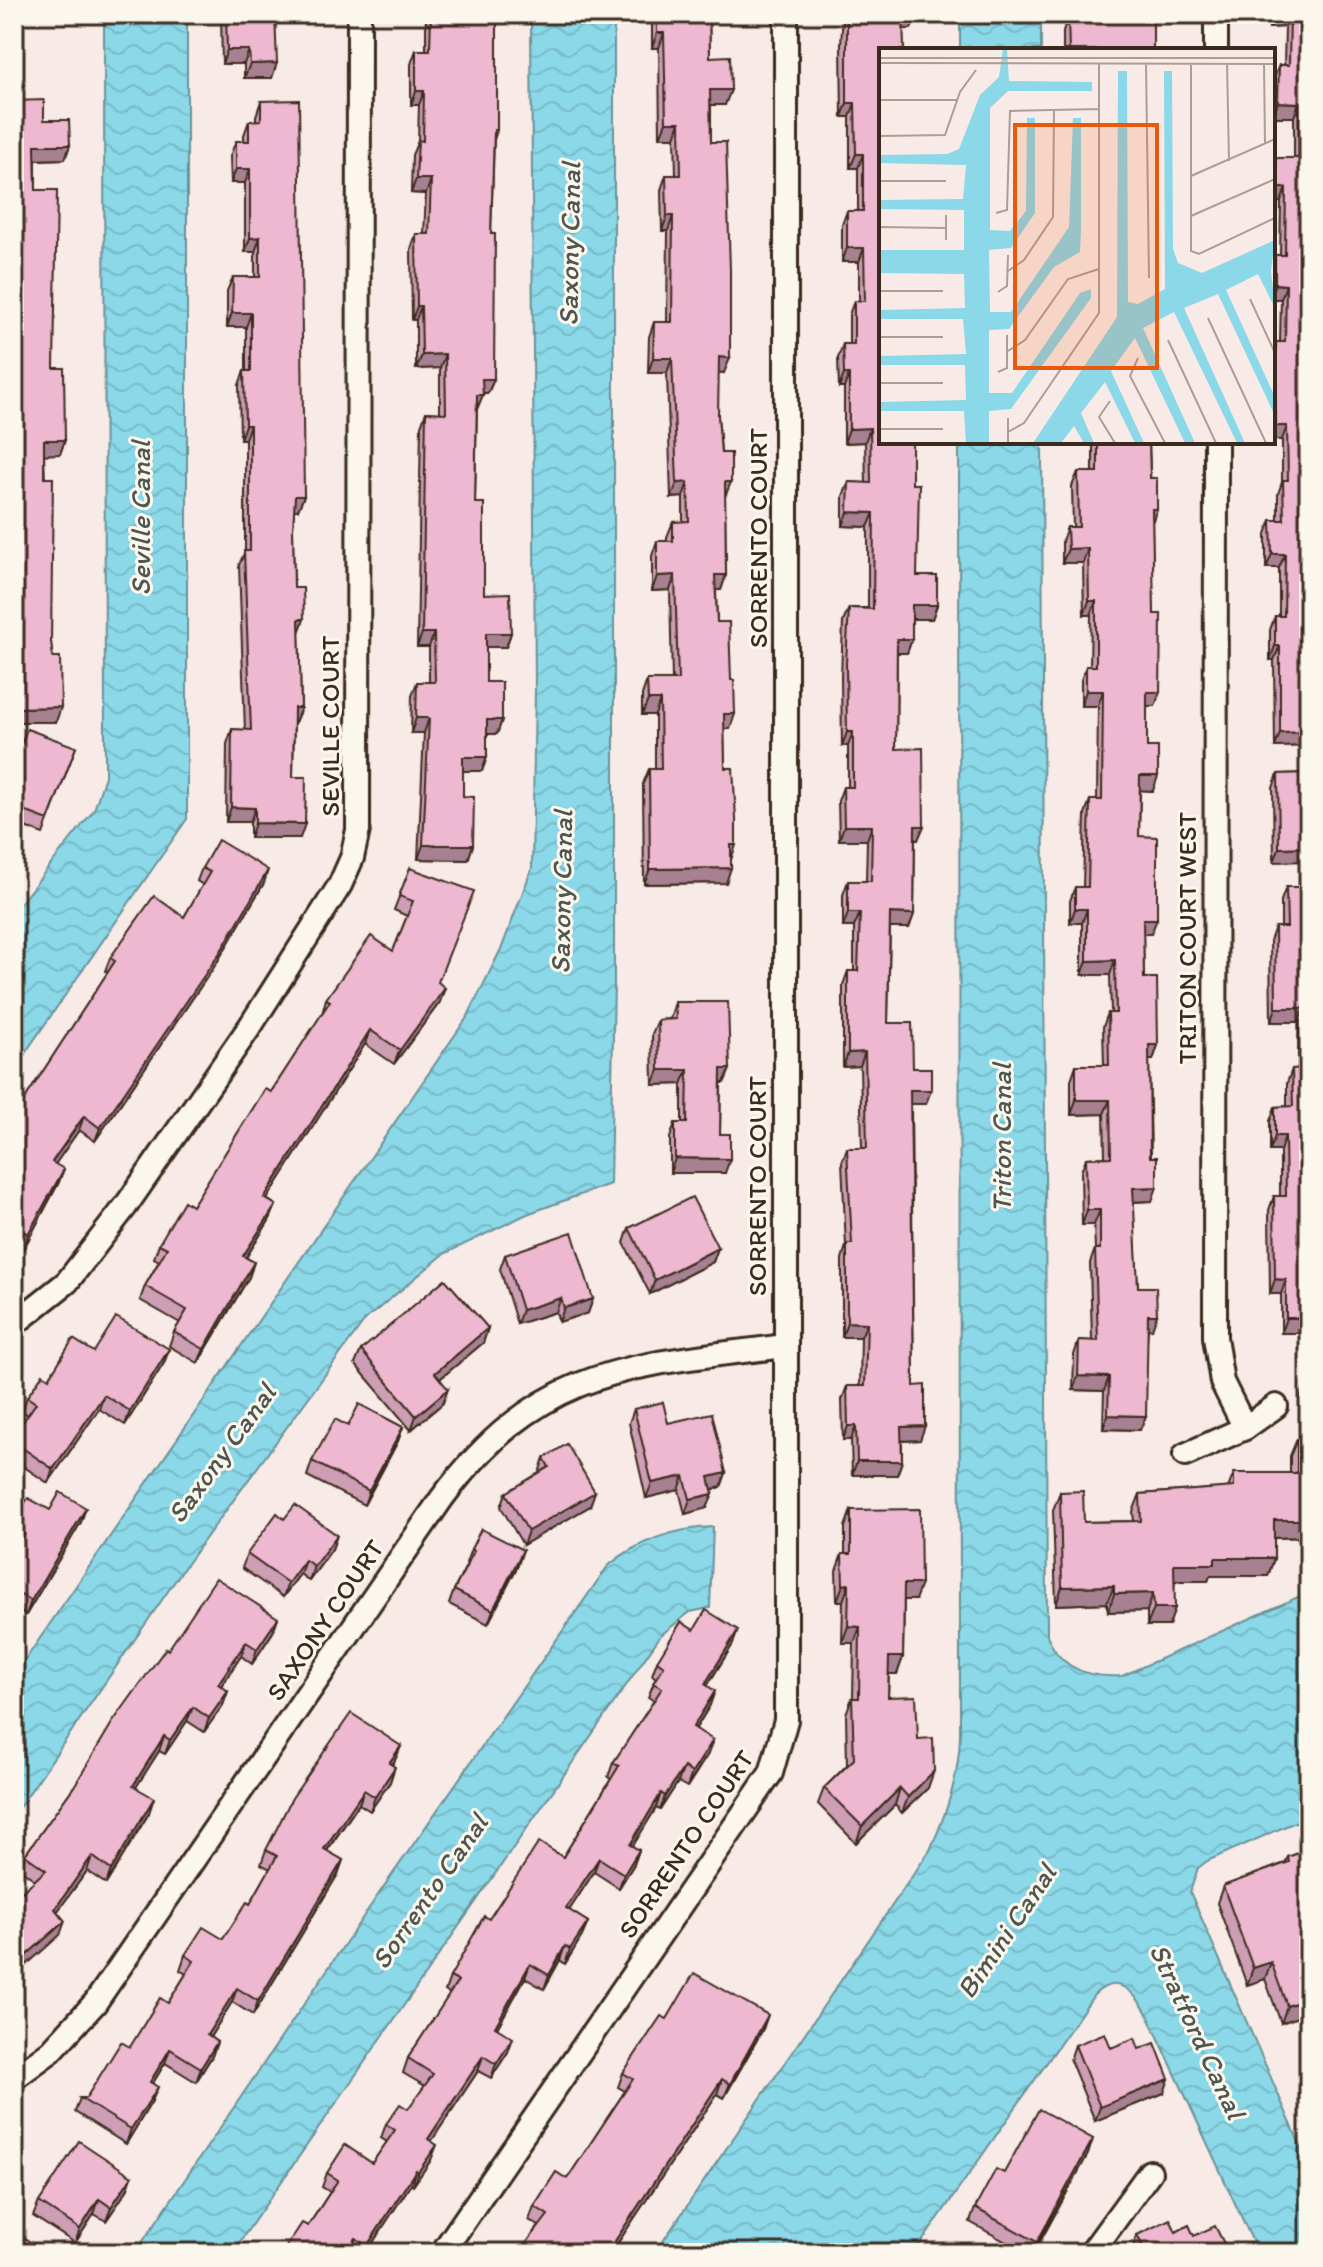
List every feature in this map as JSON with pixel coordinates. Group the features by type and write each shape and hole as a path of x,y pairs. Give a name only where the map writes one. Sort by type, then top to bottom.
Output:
{"street":[{"name":"SEVILLE COURT","path":"14,1324 67,1282 125,1207 251,1025 340,885 352,858 358,830 359,14"},
{"name":"SORRENTO COURT","path":"442,2253 771,1773 781,1747 786,1720 786,14"},
{"path":"1216,14 1216,48"},
{"name":"TRITON COURT WEST","path":"1216,444 1215,1337 1222,1382 1245,1428"},
{"name":"SAXONY COURT","path":"14,2078 51,2051 95,2003 442,1498 494,1438 559,1393 624,1367 785,1346"},
{"path":"1185,1455 1245,1428 1276,1406"},
{"path":"1091,2253 1150,2172"}],"water":[{"name":"Seville Canal","path":"104,14 187,14 187,819 14,1069 14,911 94,810 105,776"},
{"name":"Saxony Canal","path":"531,14 614,14 614,984 610,1184 527,1214 444,1254 366,1319 186,1565 14,1815 14,1676 468,1016 502,947 532,868 535,691"},
{"path":"960,14 1041,14 1041,48 960,48"},
{"path":"959,444 1042,444 1047,1635 1059,1656 1076,1669 1098,1675 1122,1676 1309,1592 1309,1816 1207,1861 1198,1868 1190,1892 1309,2165 1309,2253 1258,2253 1148,2015 1126,1988 1111,1985 1094,1995 914,2253 655,2253 930,1850 955,1780 960,1735"},
{"name":"Sorrento Canal","path":"713,1527 710,1608 690,1612 661,1635 232,2253 135,2253 378,1895 608,1566 644,1543 685,1530"}],"building":[{"path":"226,14 275,14 277,63 250,64 249,50 227,50"},
{"path":"431,14 497,14 497,130 494,130 491,234 495,234 494,379 482,379 483,395 477,395 475,503 484,503 484,594 510,593 511,633 486,633 486,682 502,682 502,720 487,720 487,757 463,757 463,796 474,797 473,845 423,845 429,718 416,718 417,682 435,682 434,633 422,633 426,412 446,413 445,354 422,355 421,306 417,306 416,234 429,234 431,179 416,179 418,140 423,141 424,91 416,91 416,50 430,50"},
{"path":"657,14 709,14 710,57 730,56 731,90 710,90 711,142 726,142 730,270 730,358 719,357 718,416 721,453 731,453 731,482 725,482 726,575 715,575 717,622 729,622 731,680 734,680 735,714 724,714 725,768 733,768 736,819 736,845 731,845 731,868 650,869 649,769 661,769 660,700 648,700 647,680 678,680 675,575 657,576 657,541 673,541 673,522 689,521 688,482 677,483 672,358 653,358 654,322 672,322 673,216 667,216 666,175 681,175 680,122 666,122 664,33 657,33"},
{"path":"847,14 916,14 903,15 904,48 879,48 879,444 912,444 912,484 919,484 917,576 937,576 937,605 912,605 912,639 897,639 896,749 923,748 924,826 915,826 914,914 890,913 888,1023 912,1023 913,1068 931,1068 931,1090 910,1090 914,1386 925,1385 925,1426 901,1427 902,1461 857,1461 856,1426 848,1426 847,1386 865,1386 867,1323 847,1322 847,1244 852,1244 847,1148 867,1148 865,1052 848,1053 848,971 858,971 860,913 848,913 848,881 871,881 872,826 844,826 843,787 853,787 853,732 847,732 846,663 849,608 873,609 874,513 848,512 849,482 871,483 870,428 849,429 849,374 844,374 843,344 854,344 854,301 865,301 864,248 847,248 847,211 863,211 863,154 856,154 855,103 847,103"},
{"path":"1290,14 1309,14 1309,732 1280,733 1280,646 1275,646 1275,616 1284,616 1285,554 1272,554 1271,520 1284,520 1283,480 1288,480 1287,426 1276,426 1275,392 1276,342 1285,342 1286,285 1275,284 1275,255 1285,255 1286,188 1276,188 1276,158 1299,158 1299,103 1278,102 1279,65 1289,65"},
{"path":"1153,16 1153,48 1069,48 1068,17"},
{"path":"44,100 44,120 69,120 70,145 35,145 36,190 57,190 54,368 64,368 65,440 44,440 44,478 53,478 51,642 53,657 60,657 61,707 14,708 14,671 17,671 14,411 20,411 19,345 14,345 14,101"},
{"path":"299,100 304,496 295,496 293,529 294,588 303,588 304,619 299,619 301,708 294,708 293,777 306,777 305,824 255,823 255,808 231,807 232,729 251,730 244,551 250,551 250,425 245,425 244,371 251,371 251,313 232,313 233,277 260,277 260,237 250,238 250,169 236,169 236,141 249,141 249,121 261,120 261,101"},
{"path":"1098,444 1149,444 1150,478 1157,478 1157,509 1152,509 1154,614 1161,614 1160,692 1147,692 1147,747 1158,747 1158,776 1140,776 1139,836 1157,837 1157,919 1143,919 1144,978 1157,978 1158,1045 1149,1045 1150,1157 1157,1157 1157,1187 1133,1188 1138,1287 1156,1287 1157,1315 1148,1315 1146,1416 1108,1415 1109,1377 1078,1376 1079,1340 1098,1341 1095,1249 1100,1249 1100,1210 1087,1210 1086,1158 1111,1157 1110,1100 1076,1100 1076,1065 1109,1065 1108,1013 1116,1013 1115,960 1087,961 1087,909 1075,909 1075,887 1088,887 1090,800 1102,800 1103,691 1086,691 1086,666 1096,666 1096,601 1089,601 1088,548 1068,549 1067,527 1079,527 1078,472 1098,472"},
{"path":"27,729 76,747 48,820 14,807 14,796 22,774 14,771 14,763"},
{"path":"1309,773 1309,847 1279,848 1278,774"},
{"path":"218,840 268,870 221,951 100,1128 84,1116 52,1162 64,1169 28,1234 14,1226 14,1129 20,1118 15,1114 115,961 110,958 154,896 184,917 210,872 202,868"},
{"path":"410,868 474,891 438,982 445,988 400,1050 370,1030 264,1198 276,1205 243,1256 254,1262 204,1349 174,1332 187,1310 145,1286 167,1248 159,1244 184,1201 192,1206 265,1089 271,1092 330,1001 326,999 371,936 393,951 413,901 399,896"},
{"path":"1286,887 1309,887 1309,1318 1286,1318 1286,1280 1275,1279 1274,1196 1286,1196 1285,1136 1275,1136 1275,1107 1293,1106 1292,1069 1303,1068 1304,1008 1276,1008 1275,927 1287,927"},
{"path":"675,1002 728,1002 730,1069 721,1069 720,1134 730,1134 730,1159 675,1158 675,1123 687,1123 688,1070 659,1070 658,1020 676,1019"},
{"path":"692,1197 718,1248 655,1280 629,1228"},
{"path":"572,1232 593,1299 564,1308 561,1298 522,1310 505,1255"},
{"path":"445,1279 488,1328 435,1373 448,1389 416,1416 361,1350"},
{"path":"116,1317 169,1349 130,1411 104,1395 53,1469 14,1442 14,1435 36,1403 27,1397 43,1374 49,1378 73,1339 94,1352"},
{"path":"1307,1379 1309,1520 1274,1520 1274,1558 1215,1558 1215,1564 1174,1564 1175,1608 1154,1608 1153,1593 1114,1594 1114,1586 1062,1587 1060,1492 1083,1491 1084,1522 1141,1521 1140,1494 1234,1487 1234,1473 1297,1473 1297,1439 1307,1439"},
{"path":"663,1402 668,1423 712,1413 726,1473 709,1477 713,1494 690,1499 684,1476 652,1483 634,1409"},
{"path":"359,1404 403,1427 369,1491 312,1461 335,1419 348,1426"},
{"path":"567,1444 595,1492 528,1531 506,1493 549,1467 544,1458"},
{"path":"60,1492 86,1508 31,1601 14,1591 14,1551 24,1534 14,1529 14,1520 28,1498 50,1510"},
{"path":"295,1505 337,1535 314,1566 305,1560 288,1583 247,1554 277,1513 284,1519"},
{"path":"920,1509 921,1584 904,1584 903,1657 889,1657 888,1697 916,1696 918,1739 933,1738 934,1771 908,1797 900,1788 862,1826 824,1788 854,1759 852,1698 859,1698 860,1627 848,1626 849,1584 843,1585 842,1554 851,1554 851,1510"},
{"path":"481,1529 523,1550 493,1610 454,1590 474,1551 471,1549"},
{"path":"216,1578 278,1618 257,1649 246,1642 218,1684 228,1691 209,1718 193,1707 170,1740 164,1736 133,1786 154,1798 111,1870 92,1856 55,1909 65,1921 14,1966 14,1899 46,1870 25,1855 75,1785 112,1723 166,1648 168,1650"},
{"path":"706,1610 738,1630 705,1684 715,1691 693,1727 713,1740 692,1773 684,1767 665,1796 661,1793 630,1845 639,1850 624,1874 599,1858 566,1908 588,1922 570,1949 565,1946 549,1975 530,1964 495,2027 513,2038 496,2064 483,2056 428,2139 437,2145 418,2172 416,2170 367,2246 356,2238 346,2253 282,2253 302,2223 308,2226 338,2180 327,2173 345,2145 372,2163 395,2130 386,2124 400,2104 408,2109 433,2074 408,2058 458,1981 450,1977 484,1916 489,1919 539,1842 563,1857 619,1766 613,1763 662,1688 653,1683 664,1666 657,1661 681,1622 694,1630"},
{"path":"351,1713 401,1746 389,1763 395,1767 375,1797 364,1790 324,1849 343,1860 258,2001 237,1988 207,2035 217,2042 201,2068 170,2049 150,2082 158,2087 131,2129 80,2098 86,2098 121,2042 130,2047 160,1998 168,2003 194,1961 185,1955 203,1927 223,1939 247,1902 250,1904 277,1856 266,1850 292,1798"},
{"path":"1309,1849 1309,1998 1287,2006 1271,1962 1253,1968 1223,1886 1289,1862 1288,1857"},
{"path":"694,1973 768,2015 730,2084 722,2079 607,2253 597,2247 593,2253 519,2253 548,2215 534,2206 556,2172 567,2179 633,2079 623,2073 661,2016 667,2019"},
{"path":"1105,2033 1111,2048 1135,2038 1139,2049 1155,2043 1169,2079 1100,2107 1075,2045"},
{"path":"1039,2109 1093,2139 1037,2242 975,2208 996,2169 1004,2173"},
{"path":"79,2141 132,2176 111,2207 99,2199 80,2229 39,2202"},
{"path":"1170,2219 1176,2232 1189,2225 1194,2236 1215,2226 1229,2253 1146,2253 1137,2235"},
{"path":"23,2237 46,2253 14,2253"}],"water label":[{"name":"Triton Canal","path":"1001,1138"},
{"name":"Bimini Canal","path":"1006,1931"},
{"name":"Stratford Canal","path":"1198,2031"}]}
